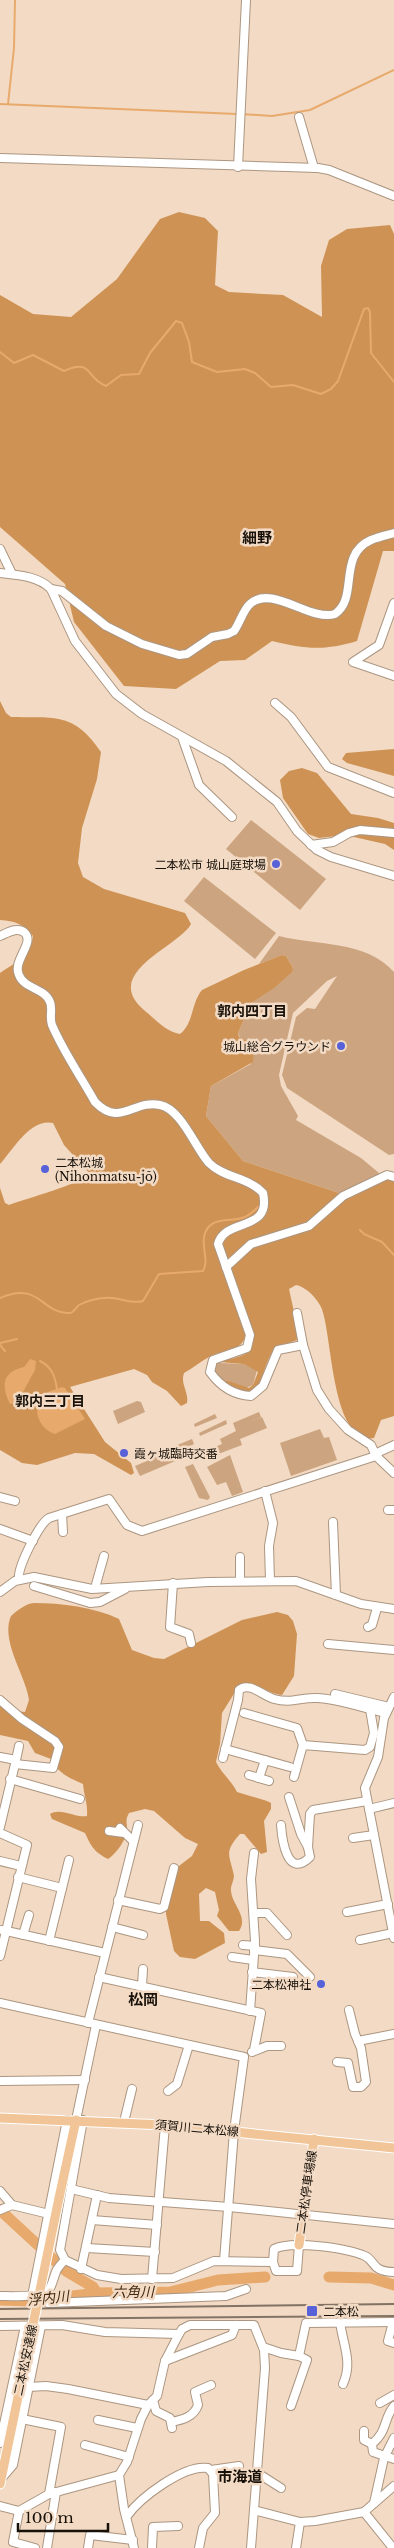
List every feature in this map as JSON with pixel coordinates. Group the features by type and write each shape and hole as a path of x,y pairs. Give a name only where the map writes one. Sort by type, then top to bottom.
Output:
{"main road":[{"name":"須賀川二本松線","path":"0,2118 165,2125 394,2148"},
{"name":"二本松安達線","path":"0,2480 75,2120"},
{"name":"二本松停車場線","path":"299,2245 314,2139"}],"street":[{"path":"238,166 246,0"},
{"path":"299,117 314,168"},
{"path":"0,158 314,168 329,170 394,196"},
{"path":"0,573 38,580 51,589 62,591 106,626 142,644 179,655 187,654 204,640 234,630 249,605 255,600 276,599 317,614 335,614 344,606 351,565 358,551 371,540 394,533"},
{"path":"0,549 12,574"},
{"path":"51,589 75,642 116,694 142,714 226,761 277,802 297,831 312,846 331,857 394,876"},
{"path":"394,604 379,645 353,662 394,676"},
{"path":"275,703 290,717 328,767 394,794"},
{"path":"182,737 199,785 232,817"},
{"path":"312,846 332,842 349,833 360,830 394,833"},
{"path":"0,936 18,930 24,931 28,936 27,944 16,967 18,973 27,985 46,995 50,1002 51,1024 95,1102 103,1110 121,1113 149,1104 160,1105 169,1109 178,1118 210,1164 222,1172 256,1186 262,1193 263,1210 257,1218 230,1229 219,1238 218,1244 250,1335 246,1348 213,1360 210,1372 218,1383 232,1392 251,1396 263,1386 274,1354 278,1350 303,1345"},
{"path":"226,1267 251,1244 309,1226 343,1196 386,1175 394,1176"},
{"path":"297,1313 303,1345 317,1390 329,1410 348,1430 371,1445 376,1456 394,1473"},
{"path":"20,1579 18,1573 44,1521 62,1514 109,1499 128,1525 142,1531 376,1456 378,1452 394,1445"},
{"path":"265,1491 273,1523 269,1546 270,1581"},
{"path":"0,1497 15,1502"},
{"path":"62,1514 61,1524 63,1532"},
{"path":"333,1522 336,1595"},
{"path":"0,1530 33,1542"},
{"path":"95,1588 104,1556"},
{"path":"240,1557 240,1581"},
{"path":"0,1592 20,1579 34,1577 95,1588 127,1588 173,1583 240,1581 303,1582 377,1608 394,1609"},
{"path":"62,1595 67,1583"},
{"path":"173,1583 170,1627 189,1634 191,1643"},
{"path":"34,1586 83,1602 95,1603 127,1588"},
{"path":"368,1627 372,1624 377,1608"},
{"path":"328,1644 394,1650"},
{"path":"223,1758 239,1690 242,1687 248,1686 272,1698 287,1701 317,1698 370,1709 387,1710"},
{"path":"335,1694 378,1700 387,1710"},
{"path":"360,1940 393,1935 365,1784 378,1758 387,1710 394,1697"},
{"path":"0,1700 59,1747 53,1768 16,1762 0,1757"},
{"path":"303,1745 321,1748 367,1749 372,1743 374,1733 370,1709"},
{"path":"244,1713 298,1728 303,1745 294,1777"},
{"path":"0,1827 2,1811 19,1746"},
{"path":"225,1749 290,1767"},
{"path":"259,1778 265,1760"},
{"path":"249,1775 270,1781"},
{"path":"10,1779 80,1799"},
{"path":"290,1797 300,1834 308,1847"},
{"path":"281,1824 282,1840 291,1862 299,1863 309,1858 310,1814 313,1810 394,1803"},
{"path":"32,2296 44,2234 85,2080 98,1977 118,1900 118,1886 138,1825"},
{"path":"109,1831 122,1830 134,1841"},
{"path":"0,1833 19,1840 27,1846 3,1931 0,1956"},
{"path":"353,1838 374,1835"},
{"path":"250,2011 255,1948 255,1913 251,1879 254,1853"},
{"path":"49,1941 69,1860"},
{"path":"0,1861 21,1866"},
{"path":"118,1900 160,1909 164,1907 174,1868"},
{"path":"18,1877 62,1888"},
{"path":"385,1890 394,1889"},
{"path":"348,1912 388,1904"},
{"path":"255,1913 267,1913 287,1935"},
{"path":"23,1935 29,1915"},
{"path":"112,1927 143,1935"},
{"path":"3,1931 104,1953"},
{"path":"244,1945 287,1954 310,1977"},
{"path":"232,1958 253,1960"},
{"path":"142,1986 143,1969"},
{"path":"252,1972 293,1977"},
{"path":"98,1977 226,2007 261,2013 254,2050"},
{"path":"0,2003 244,2057 254,2050 282,2046"},
{"path":"337,2062 348,2063 353,2087 364,2085 361,2048 349,2010"},
{"path":"358,2041 394,2034"},
{"path":"168,2091 177,2084 188,2045"},
{"path":"224,2260 234,2131 244,2057"},
{"path":"0,2081 85,2080"},
{"path":"124,2122 132,2089"},
{"path":"75,2120 71,2189 60,2250 65,2261 81,2269 109,2278 152,2279 173,2278 210,2262 224,2260 273,2262"},
{"path":"152,2279 165,2125"},
{"path":"71,2189 96,2195 158,2202 228,2207 394,2224"},
{"path":"0,2191 10,2205"},
{"path":"81,2269 87,2248 96,2195"},
{"path":"0,2210 10,2205 49,2214"},
{"path":"92,2220 157,2225"},
{"path":"299,2245 297,2271 276,2271 273,2262 276,2247 299,2245 327,2246 361,2254 371,2259 379,2269 394,2272"},
{"path":"87,2248 155,2252"},
{"path":"47,2297 57,2269 65,2261"},
{"path":"0,2296 226,2296 246,2289"},
{"path":"340,2322 343,2343 349,2362 343,2384"},
{"path":"299,2356 306,2323 393,2322 388,2341 394,2343"},
{"path":"88,2548 90,2535 134,2544 119,2475 129,2457 137,2428 150,2403 158,2393 165,2361 182,2329 190,2325 254,2324 262,2347 265,2368 250,2548"},
{"path":"0,2326 62,2325 105,2332 179,2334"},
{"path":"165,2361 232,2335 236,2325"},
{"path":"0,2443 3,2419 25,2326"},
{"path":"0,2480 13,2465 41,2326"},
{"path":"262,2347 299,2356 307,2360 291,2406"},
{"path":"28,2387 68,2388 150,2403 156,2411 168,2416 172,2425 195,2412 198,2406 195,2392 210,2385"},
{"path":"380,2402 394,2394"},
{"path":"394,2406 388,2414 385,2429 372,2444 373,2452 394,2459"},
{"path":"22,2419 62,2427 52,2493 47,2548"},
{"path":"98,2420 137,2428"},
{"path":"364,2431 364,2440 372,2444"},
{"path":"374,2502 385,2456 394,2438"},
{"path":"85,2445 129,2457"},
{"path":"127,2516 148,2494 188,2471 198,2468 211,2470 239,2466"},
{"path":"199,2548 203,2528 215,2513 211,2470"},
{"path":"256,2472 281,2488"},
{"path":"0,2506 19,2511 52,2493 119,2475"},
{"path":"254,2510 300,2522 364,2512 374,2502 392,2490"},
{"path":"19,2511 14,2542 35,2548"},
{"path":"364,2512 393,2548"},
{"path":"296,2548 300,2522"},
{"path":"152,2548 153,2527 178,2526"}],"shaded area":[{"path":"179,212 205,218 218,231 215,285 229,292 283,295 322,317 321,266 329,240 347,229 390,225 394,234 394,551 383,551 357,641 324,648 314,648 272,641 245,660 220,661 176,689 124,686 74,622 65,584 0,527 0,295 33,314 71,317 117,279 160,219"},
{"path":"0,701 6,713 11,717 52,718 72,724 82,730 101,752 97,779 82,828 78,863 83,877 104,889 185,913 191,924 184,933 146,962 136,973 131,985 133,997 145,1011 165,1028 180,1034 188,1024 198,995 202,990 244,970 282,955 286,956 293,968 292,972 274,988 251,1003 238,1033 239,1037 254,1044 253,1062 211,1086 206,1116 243,1161 342,1194 316,1218 304,1225 257,1238 227,1259 222,1247 222,1238 252,1225 264,1216 267,1209 268,1197 266,1191 255,1182 260,1197 258,1212 221,1232 215,1243 246,1331 245,1338 242,1343 233,1349 211,1356 184,1373 183,1381 187,1403 181,1406 167,1391 152,1382 147,1375 134,1369 70,1387 105,1442 131,1463 134,1473 131,1475 94,1454 75,1453 37,1465 22,1463 0,1450 0,1188 5,1203 9,1205 77,1182 90,1174 64,1145 53,1123 37,1125 30,1130 0,1164 0,973 26,954 32,943 33,936 19,924 0,920"},
{"path":"394,749 394,776 347,763 342,759 346,753"},
{"path":"302,768 317,773 351,814 378,818 394,823 394,850 385,844 345,835 319,838 308,834 283,798 280,780 289,771"},
{"name":"二本松市 城山庭球場","path":"251,820 326,879 300,910 226,849"},
{"path":"204,877 276,933 255,959 184,901"},
{"path":"279,936 355,949 370,954 394,972 394,1154 389,1155 287,1088 282,1075 296,1017 307,1008 315,1009 337,976 327,981 293,1013 279,1075 281,1086 298,1116 296,1120 361,1158 379,1173 378,1176 342,1194 243,1161 206,1116 211,1086 251,1064 238,1033 251,1003 293,968 286,956 282,955 259,964"},
{"path":"387,1178 394,1179 394,1416 381,1420 374,1438 360,1435 349,1424 341,1406 321,1307 310,1293 296,1285 289,1289 300,1339 275,1348 269,1357 259,1384 254,1389 248,1391 238,1390 224,1383 226,1380 249,1388 253,1385 258,1372 244,1364 219,1362 239,1357 252,1347 251,1325 232,1275 232,1266 252,1247 314,1227 349,1196"},
{"path":"30,1359 36,1361 35,1370 17,1403 10,1404 5,1391 5,1380 11,1372 24,1367"},
{"path":"218,1360 220,1363 244,1364 257,1370 253,1385 246,1388 226,1380 224,1383 214,1372 214,1365"},
{"path":"62,1387 65,1388 85,1419 55,1434 40,1422 37,1410 42,1398 47,1393"},
{"path":"137,1401 141,1402 145,1412 118,1424 113,1411"},
{"path":"259,1412 261,1417 248,1422 262,1417 267,1428 240,1439 242,1445 213,1456 210,1449 222,1444 220,1439 236,1431 233,1423"},
{"path":"215,1414 217,1418 195,1427 194,1424"},
{"path":"226,1420 227,1424 200,1436 199,1433"},
{"path":"320,1429 324,1438 329,1437 337,1460 291,1476 280,1443"},
{"path":"192,1439 194,1444 185,1449 187,1456 140,1476 135,1466 175,1449 175,1446"},
{"path":"230,1455 243,1492 232,1496 226,1482 217,1485 207,1467"},
{"path":"193,1464 210,1497 208,1500 199,1498 185,1467"},
{"path":"34,1603 77,1606 99,1611 119,1619 132,1650 154,1658 164,1659 242,1620 277,1612 288,1615 293,1621 297,1634 294,1676 282,1695 256,1685 240,1684 222,1713 220,1744 216,1762 237,1792 271,1803 271,1809 264,1821 267,1852 261,1854 244,1834 240,1834 235,1840 229,1854 234,1876 231,1889 241,1916 242,1926 239,1931 229,1931 217,1916 219,1910 215,1892 206,1888 199,1894 200,1921 209,1921 224,1933 225,1943 195,1959 180,1957 174,1951 166,1914 166,1903 175,1869 192,1856 198,1844 185,1838 154,1811 145,1809 129,1813 127,1833 123,1842 118,1850 108,1859 99,1854 89,1842 85,1833 52,1819 50,1814 63,1812 87,1816 83,1784 61,1771 51,1759 35,1753 28,1741 0,1735 0,1704 16,1711 25,1712 29,1700 11,1647 8,1626 11,1616 25,1606"}],"waterway":[{"path":"8,104 14,48 15,0"},
{"path":"242,114 272,116 310,110 394,70"},
{"path":"0,104 237,114"},
{"path":"0,352 14,363 33,355 64,371 73,368 84,368 99,383 106,386 121,375 139,374 150,353 176,321 182,323 189,342 192,362 217,372 245,369 255,373 271,387 293,385 321,394 331,389 338,381 364,309 368,308 370,312 371,353 394,382"},
{"path":"0,1298 23,1293 31,1295 51,1308 69,1313 73,1312 79,1305 99,1299 115,1298 134,1302 143,1301 159,1274 203,1271 205,1267 204,1237 206,1230 210,1226 219,1221 244,1217 251,1214 258,1207"},
{"path":"360,1230 364,1234 382,1242 394,1255"},
{"path":"0,1343 17,1339"},
{"path":"0,1345 5,1351"},
{"path":"40,1361 52,1372 57,1389"},
{"name":"六角川","path":"0,2210 66,2271 93,2287 97,2293"},
{"name":"六角川","path":"0,2300 32,2301 97,2293 170,2292 218,2280 265,2277"},
{"name":"六角川","path":"329,2277 371,2278 394,2285"}],"railway":[{"path":"0,2309 394,2304"},
{"path":"0,2319 394,2316"}],"place":[{"name":"二本松市 城山庭球場","path":"276,864"},
{"name":"城山総合グラウンド","path":"341,1046"},
{"name":"二本松城 (Nihonmatsu-jō)","path":"45,1169"},
{"name":"霞ヶ城臨時交番","path":"124,1453"},
{"name":"二本松神社","path":"321,1984"},
{"name":"二本松","path":"312,2311"}],"district":[{"name":"細野","path":"257,537"},
{"name":"郭内四丁目","path":"252,1011"},
{"name":"郭内三丁目","path":"50,1401"},
{"name":"松岡","path":"143,1999"},
{"name":"市海道","path":"240,2476"}],"water label":[{"name":"浮内川","path":"48,2298"}]}
